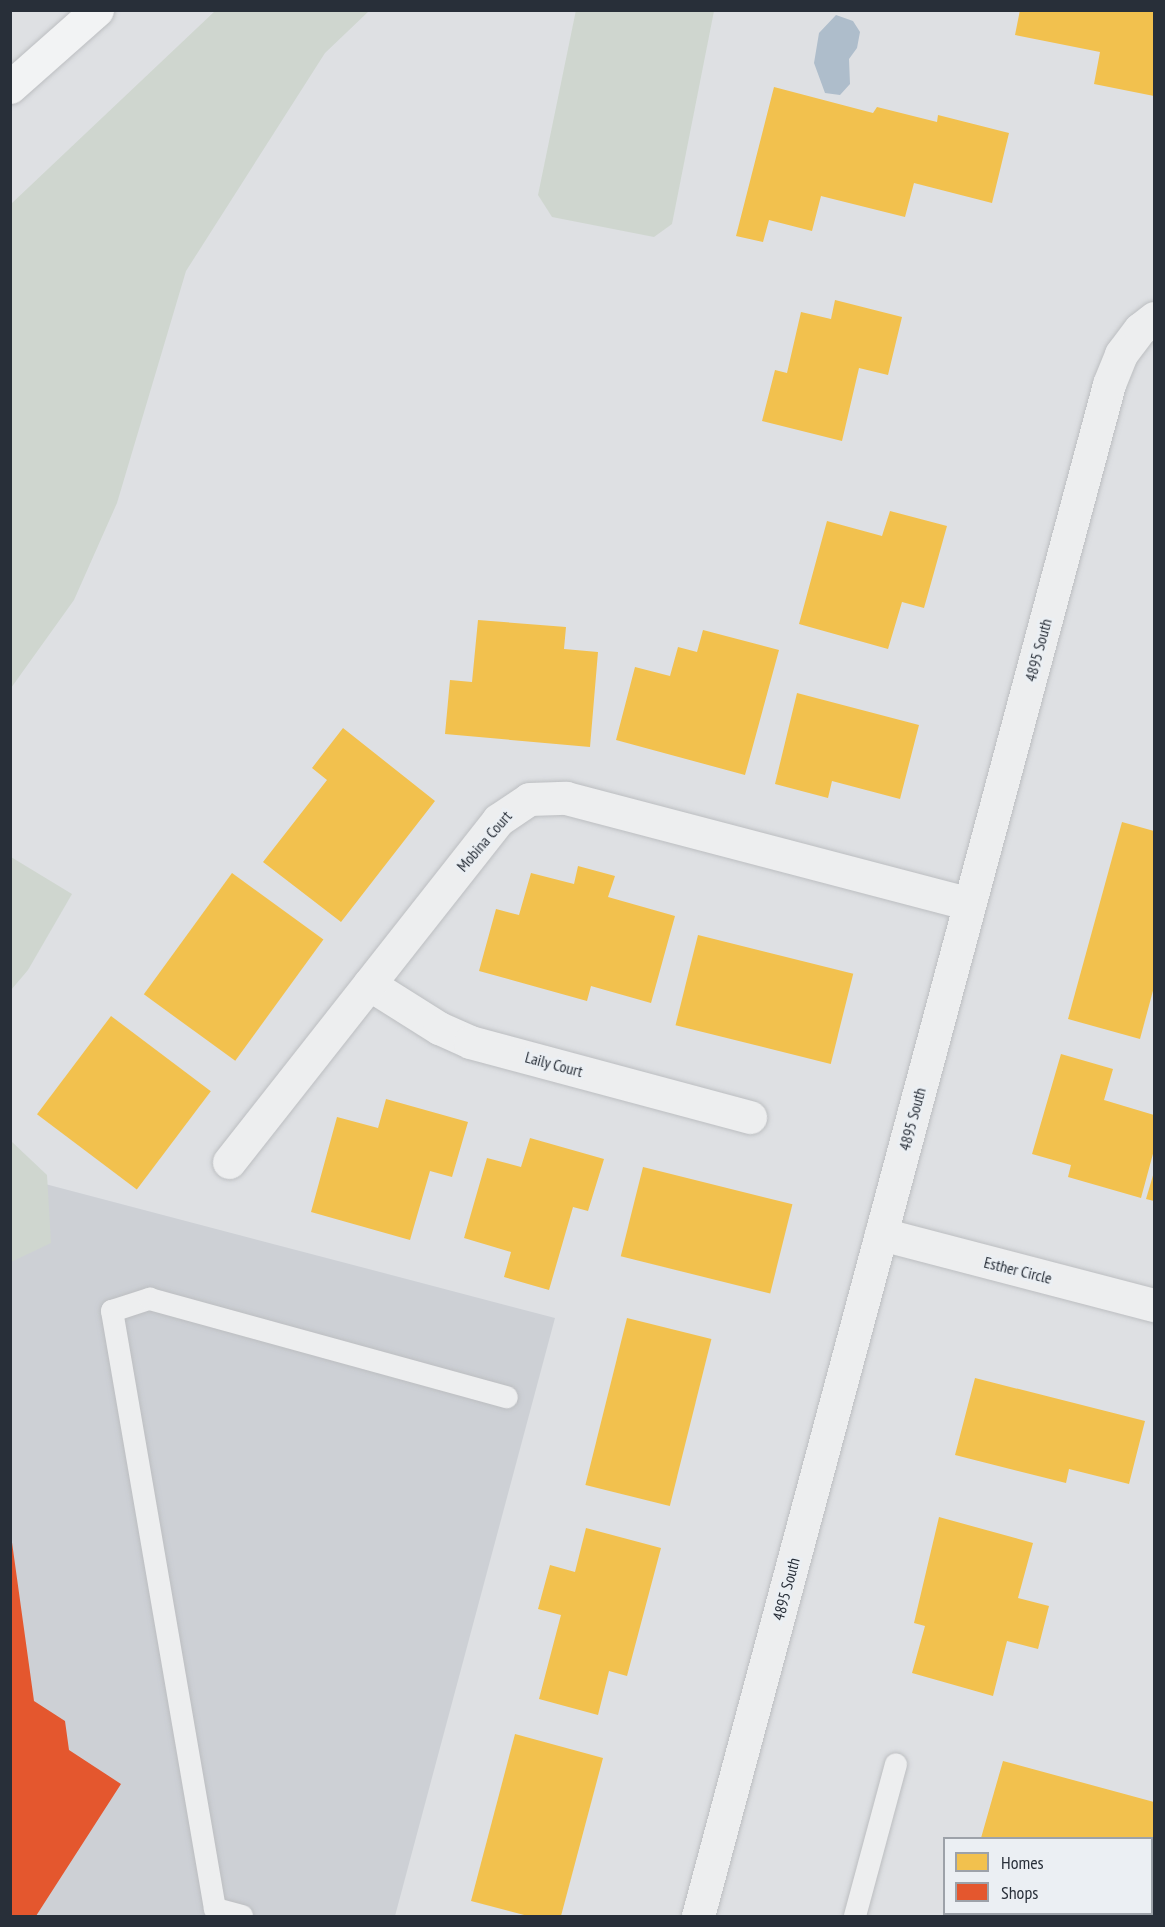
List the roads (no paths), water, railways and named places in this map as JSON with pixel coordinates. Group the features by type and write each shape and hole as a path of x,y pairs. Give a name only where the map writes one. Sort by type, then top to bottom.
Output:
{"main road":[{"path":"10,87 96,10"}],"street":[{"name":"4895 South","path":"698,1917 1109,384 1121,354 1147,324"},
{"name":"Mobina Court","path":"229,1162 498,820 518,804 542,797 567,798 969,904"},
{"name":"Laily Court","path":"369,984 439,1028 470,1042 750,1117"},
{"name":"Esther Circle","path":"881,1234 1155,1305"}],"lane":[{"path":"242,1917 215,1909 112,1311 150,1299 507,1397"},
{"path":"855,1917 896,1764"}],"water":[{"path":"836,15 853,21 860,32 857,48 849,59 850,84 840,95 825,93 814,63 819,33"}]}
